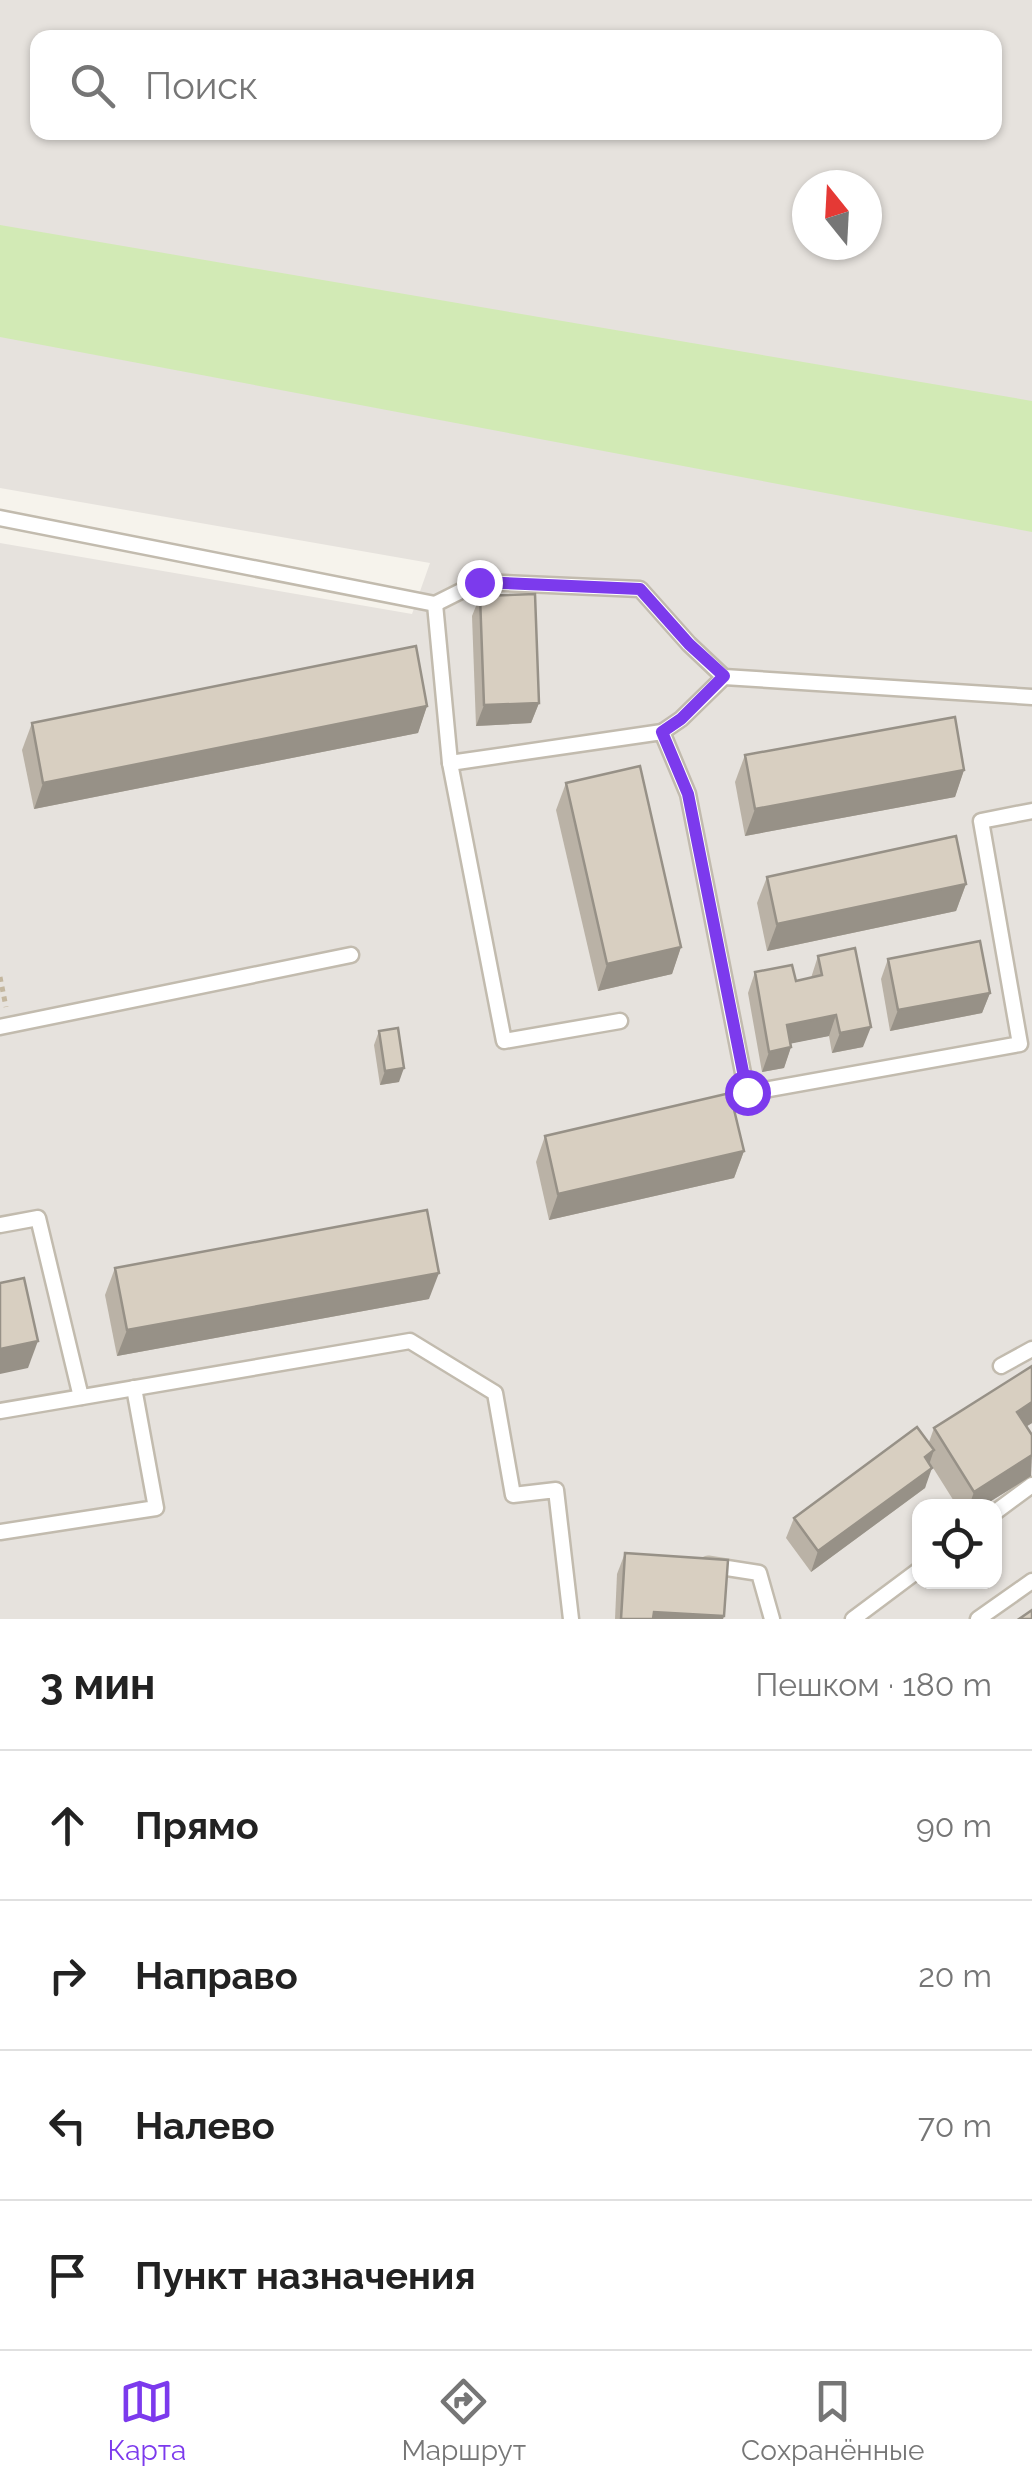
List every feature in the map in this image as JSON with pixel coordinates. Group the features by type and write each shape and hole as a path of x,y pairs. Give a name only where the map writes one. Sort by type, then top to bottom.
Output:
{"lane":[{"path":"0,518 436,604 479,582 640,589 724,676 1032,697"},
{"path":"436,604 450,763 504,1042 620,1022"},
{"path":"450,763 662,732 681,719 724,676"},
{"path":"662,732 688,794 747,1092 1026,1043 981,820 1032,811"},
{"path":"4,1026 351,955"},
{"path":"0,1226 38,1218 81,1397"},
{"path":"0,1411 410,1340 495,1393 513,1495 556,1490 571,1619"},
{"path":"1001,1366 1032,1349"},
{"path":"0,1532 156,1508 134,1388"},
{"path":"1002,1507 1032,1485"},
{"path":"683,1562 759,1573 772,1619"},
{"path":"853,1619 912,1575"},
{"path":"978,1619 1032,1581"}],"path":[{"path":"0,977 4,1026"}],"shaded area":[{"path":"0,0 1032,0 1032,1619 0,1619 0,543 412,614 430,563 0,488"}],"green space":[{"path":"0,225 1032,401 1032,532 0,337"}],"building":[{"path":"535,594 539,703 484,705 480,596"},
{"path":"416,646 427,706 43,783 32,723"},
{"path":"955,717 964,770 755,809 745,755"},
{"path":"640,766 681,947 607,964 566,783"},
{"path":"956,836 966,884 777,924 767,877"},
{"path":"980,941 990,993 898,1010 888,959"},
{"path":"855,948 871,1027 840,1033 836,1015 787,1025 791,1047 769,1052 755,972 792,965 796,981 822,975 818,956"},
{"path":"398,1028 404,1068 385,1071 379,1031"},
{"path":"730,1093 744,1151 558,1194 545,1136"},
{"path":"427,1210 439,1273 127,1330 115,1268"},
{"path":"24,1278 38,1341 0,1349 0,1283"},
{"path":"1032,1366 1032,1402 1017,1412 1032,1435 1032,1455 974,1492 934,1428"},
{"path":"917,1427 934,1450 925,1457 932,1468 818,1551 794,1518"},
{"path":"625,1553 728,1560 724,1616 654,1612 653,1619 621,1619"}],"route":[{"path":"479,582 640,589 724,676 681,719 662,732 688,794 747,1092"}]}
